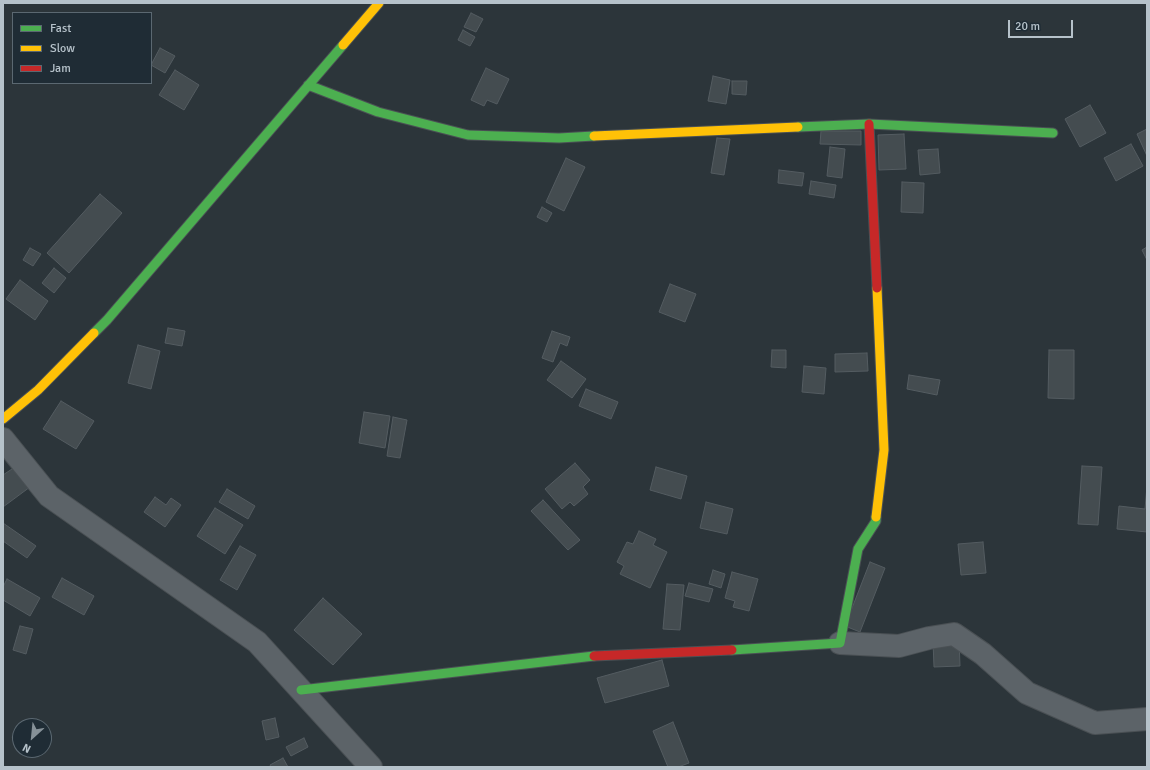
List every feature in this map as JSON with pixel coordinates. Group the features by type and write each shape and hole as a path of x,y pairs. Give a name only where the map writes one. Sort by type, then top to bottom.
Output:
{"street":[{"path":"3,419 38,390 108,320 379,3"},
{"path":"308,85 378,112 468,135 559,138 869,124 1053,133"},
{"path":"840,643 858,549 876,521 884,450 869,124"},
{"path":"3,439 49,496 257,642 371,767"},
{"path":"301,690 586,656 789,647 840,643 899,646 929,638 954,634 983,654 1027,693 1094,723 1147,719"}],"building":[{"path":"471,13 483,19 476,32 464,27"},
{"path":"463,30 475,37 470,46 458,40"},
{"path":"160,48 175,56 165,73 152,66"},
{"path":"486,68 509,79 497,104 487,100 484,106 471,100"},
{"path":"175,70 199,85 184,110 159,95"},
{"path":"713,76 730,80 726,104 708,101"},
{"path":"732,81 747,81 746,95 732,94"},
{"path":"1090,105 1106,133 1080,147 1065,119"},
{"path":"1147,129 1147,156 1137,134"},
{"path":"821,131 861,131 861,145 820,144"},
{"path":"904,134 906,169 879,170 878,135"},
{"path":"717,138 730,139 724,175 711,173"},
{"path":"1131,144 1143,166 1116,181 1104,158"},
{"path":"830,147 845,149 842,178 827,176"},
{"path":"938,149 940,173 920,175 918,150"},
{"path":"566,158 585,167 564,211 546,202"},
{"path":"779,170 804,173 802,186 778,183"},
{"path":"811,181 836,185 834,198 809,194"},
{"path":"902,182 924,183 923,213 901,212"},
{"path":"100,194 122,213 69,273 47,253"},
{"path":"542,207 552,213 547,222 537,217"},
{"path":"1147,247 1147,260 1142,250"},
{"path":"30,248 41,254 33,266 23,260"},
{"path":"54,268 66,278 54,293 42,283"},
{"path":"20,280 48,301 35,320 6,299"},
{"path":"670,284 696,294 685,322 659,312"},
{"path":"168,328 185,331 182,346 165,343"},
{"path":"552,331 570,337 567,346 560,343 553,362 542,358"},
{"path":"138,345 160,351 151,389 128,383"},
{"path":"772,350 786,350 786,368 771,367"},
{"path":"1049,350 1074,350 1074,399 1048,398"},
{"path":"867,353 868,371 835,372 835,354"},
{"path":"561,361 586,379 572,398 547,380"},
{"path":"804,366 826,368 824,394 802,392"},
{"path":"909,375 940,380 937,395 907,389"},
{"path":"586,389 618,402 611,419 579,406"},
{"path":"61,401 94,421 76,449 43,429"},
{"path":"364,412 390,416 385,448 359,443"},
{"path":"393,417 407,420 400,458 387,456"},
{"path":"575,463 590,480 583,487 588,494 574,506 570,502 562,509 545,489"},
{"path":"1082,466 1102,467 1098,525 1078,524"},
{"path":"15,467 30,487 3,507 3,475"},
{"path":"656,467 687,476 681,499 650,490"},
{"path":"1147,486 1147,532 1117,529 1119,506 1145,509"},
{"path":"227,489 255,506 248,519 219,502"},
{"path":"155,497 166,505 171,498 181,505 165,527 144,512"},
{"path":"543,500 580,540 568,550 531,511"},
{"path":"706,502 733,509 727,534 700,528"},
{"path":"215,508 243,525 225,554 197,536"},
{"path":"3,523 36,546 27,558 3,541"},
{"path":"639,531 656,539 653,545 667,552 650,588 620,574 624,566 617,562 627,542 633,544"},
{"path":"983,542 986,573 961,575 958,544"},
{"path":"240,546 256,555 237,590 220,580"},
{"path":"870,562 885,568 860,632 845,626"},
{"path":"713,570 725,574 721,588 709,584"},
{"path":"732,572 758,579 749,611 733,607 735,601 725,598"},
{"path":"62,578 94,596 84,615 52,597"},
{"path":"7,579 40,598 30,616 3,600 3,587"},
{"path":"689,583 713,589 709,602 685,596"},
{"path":"667,584 684,585 680,630 663,629"},
{"path":"323,598 362,634 333,665 294,630"},
{"path":"20,626 33,629 26,654 13,650"},
{"path":"959,640 960,666 934,667 933,641"},
{"path":"662,660 669,686 605,703 597,678"},
{"path":"275,718 279,737 266,740 262,721"},
{"path":"673,722 689,763 678,767 668,767 653,731"},
{"path":"304,738 308,747 291,756 286,747"},
{"path":"283,758 288,767 271,767 270,765"}],"traffic: fast":[{"path":"94,333 107,320 343,45"},
{"path":"308,85 378,112 468,135 559,138 594,136"},
{"path":"798,127 869,124 1053,133"},
{"path":"732,650 840,643 858,549 876,521 876,517"},
{"path":"301,690 594,656"}],"traffic: slow":[{"path":"343,45 379,3"},
{"path":"594,136 798,127"},
{"path":"876,517 884,450 877,288"},
{"path":"3,419 38,390 94,333"}],"traffic: jam":[{"path":"869,124 877,288"},
{"path":"594,656 732,650"}]}
